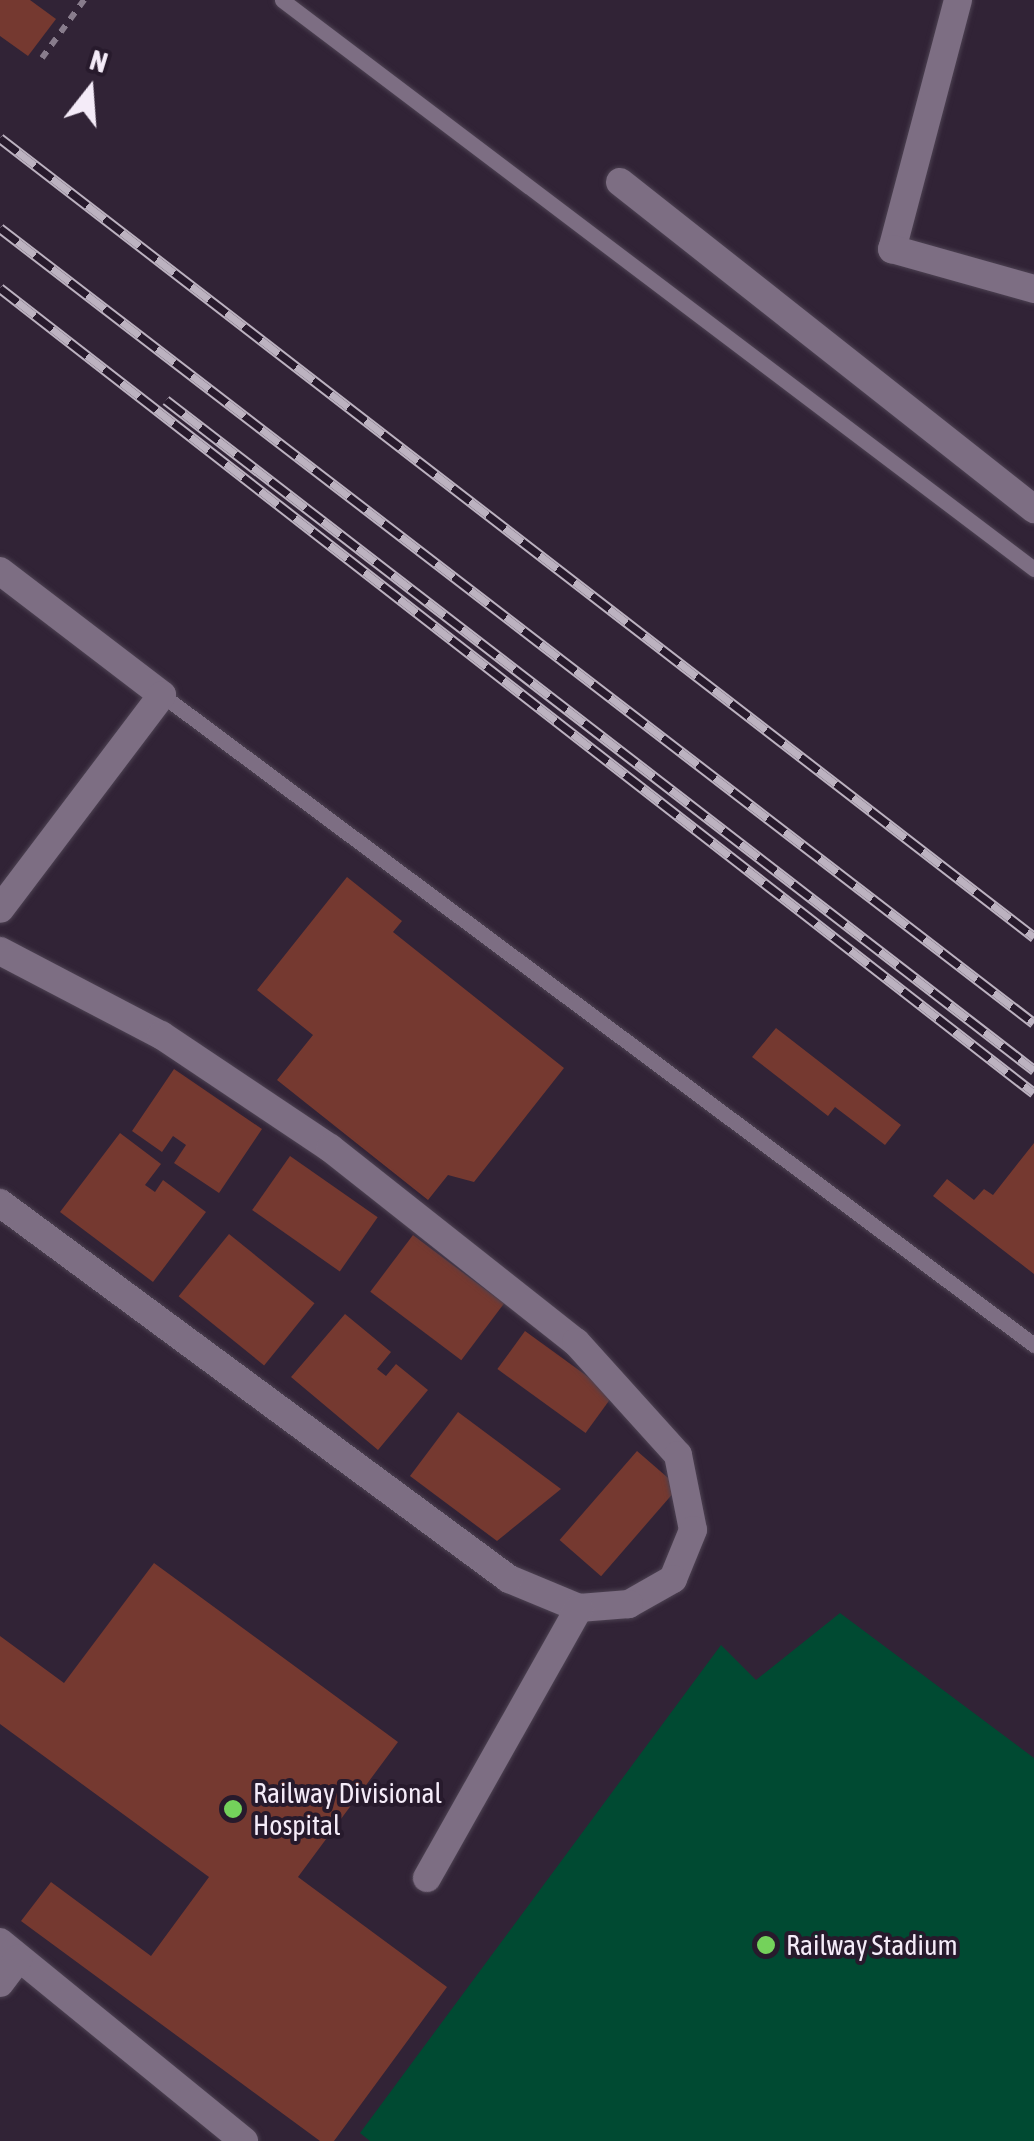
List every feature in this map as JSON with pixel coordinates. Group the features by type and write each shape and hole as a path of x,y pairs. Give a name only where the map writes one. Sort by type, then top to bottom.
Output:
{"street":[{"path":"958,0 892,249 1034,289"},
{"path":"620,182 1034,509"},
{"path":"0,571 162,695 0,909"},
{"path":"0,952 160,1035 330,1148 576,1342 678,1454 693,1530 662,1587 629,1604 580,1608 508,1579 1,1206"},
{"path":"427,1878 580,1608"},
{"path":"0,1983 10,1950 213,2131 244,2141"}],"lane":[{"path":"282,0 1034,569"},
{"path":"162,695 1034,1344"}],"path":[{"path":"42,58 84,0"}],"green space":[{"name":"Railway Stadium","path":"840,1613 1034,1758 1034,2141 370,2141 360,2133 721,1645 756,1680"}],"building":[{"path":"0,0 30,0 56,19 28,56 0,36"},
{"path":"347,877 402,921 393,932 564,1068 474,1182 448,1175 428,1200 277,1080 313,1035 257,990"},
{"path":"776,1028 901,1125 885,1145 835,1107 828,1116 752,1057"},
{"path":"174,1069 262,1129 219,1193 174,1163 186,1145 173,1136 162,1152 132,1131"},
{"path":"120,1133 161,1164 145,1185 155,1192 163,1180 206,1212 153,1282 60,1212"},
{"path":"1034,1143 1034,1274 933,1196 947,1179 974,1200 984,1189 993,1195"},
{"path":"290,1156 378,1217 340,1271 252,1210"},
{"path":"229,1234 314,1303 264,1365 179,1296"},
{"path":"413,1235 504,1304 461,1360 370,1292"},
{"path":"345,1314 391,1352 377,1369 386,1376 396,1364 428,1390 378,1450 291,1377"},
{"path":"525,1331 613,1395 586,1433 497,1369"},
{"path":"458,1412 561,1489 497,1541 410,1476"},
{"path":"637,1451 679,1487 601,1576 560,1540"},
{"name":"Railway Divisional Hospital","path":"154,1563 398,1742 298,1877 447,1987 334,2141 320,2141 21,1921 51,1882 151,1956 209,1877 0,1724 0,1636 64,1683"}],"railway":[{"path":"0,138 1034,937"},
{"path":"0,228 1034,1023"},
{"path":"0,288 1034,1093"},
{"path":"166,400 1034,1070"}],"place":[{"name":"Railway Divisional Hospital","path":"233,1809"},
{"name":"Railway Stadium","path":"766,1945"}]}
